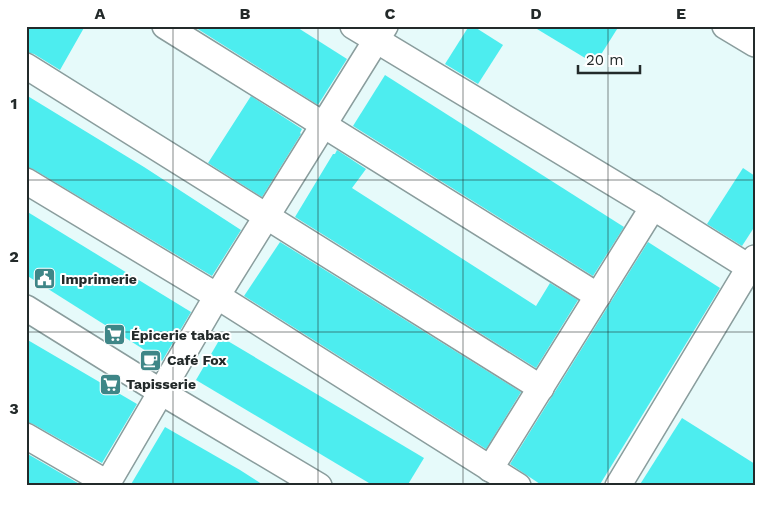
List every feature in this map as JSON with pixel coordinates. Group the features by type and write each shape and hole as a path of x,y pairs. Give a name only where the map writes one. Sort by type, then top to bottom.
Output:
{"street":[{"path":"165,26 598,296"},
{"path":"353,26 380,33 652,207 753,266 618,486"},
{"path":"725,26 755,44"},
{"path":"26,436 107,485 218,296 380,33"},
{"path":"26,66 541,388"},
{"path":"26,181 218,296 518,486"},
{"path":"490,468 652,207"},
{"path":"26,308 161,392 319,486"}],"building":[{"path":"26,26 85,26 60,70 34,54 26,52"},
{"path":"193,26 295,26 347,59 318,105"},
{"path":"469,26 473,26 503,45 478,84 445,64"},
{"path":"532,26 619,26 595,64"},
{"path":"385,75 624,227 593,276 353,126"},
{"path":"26,95 144,167 241,230 212,276 33,169 26,167"},
{"path":"251,96 302,129 301,134 262,197 208,163"},
{"path":"337,150 366,169 352,188 536,306 550,283 578,300 536,368 295,217"},
{"path":"743,168 755,176 755,226 742,246 707,224"},
{"path":"26,211 191,312 162,361 26,275"},
{"path":"280,242 521,392 486,449 244,296"},
{"path":"648,242 720,288 599,486 543,486 510,464"},
{"path":"221,337 424,458 407,486 374,486 196,380"},
{"path":"26,339 137,404 102,463 33,424 26,422"},
{"path":"682,418 755,464 755,486 639,486"},
{"path":"165,427 240,470 265,486 130,486"},
{"path":"26,453 83,486 26,486"}],"place":[{"name":"Imprimerie","path":"45,279"},
{"name":"Épicerie tabac","path":"115,335"},
{"name":"Café Fox","path":"151,360"},
{"name":"Tapisserie","path":"110,384"}]}
